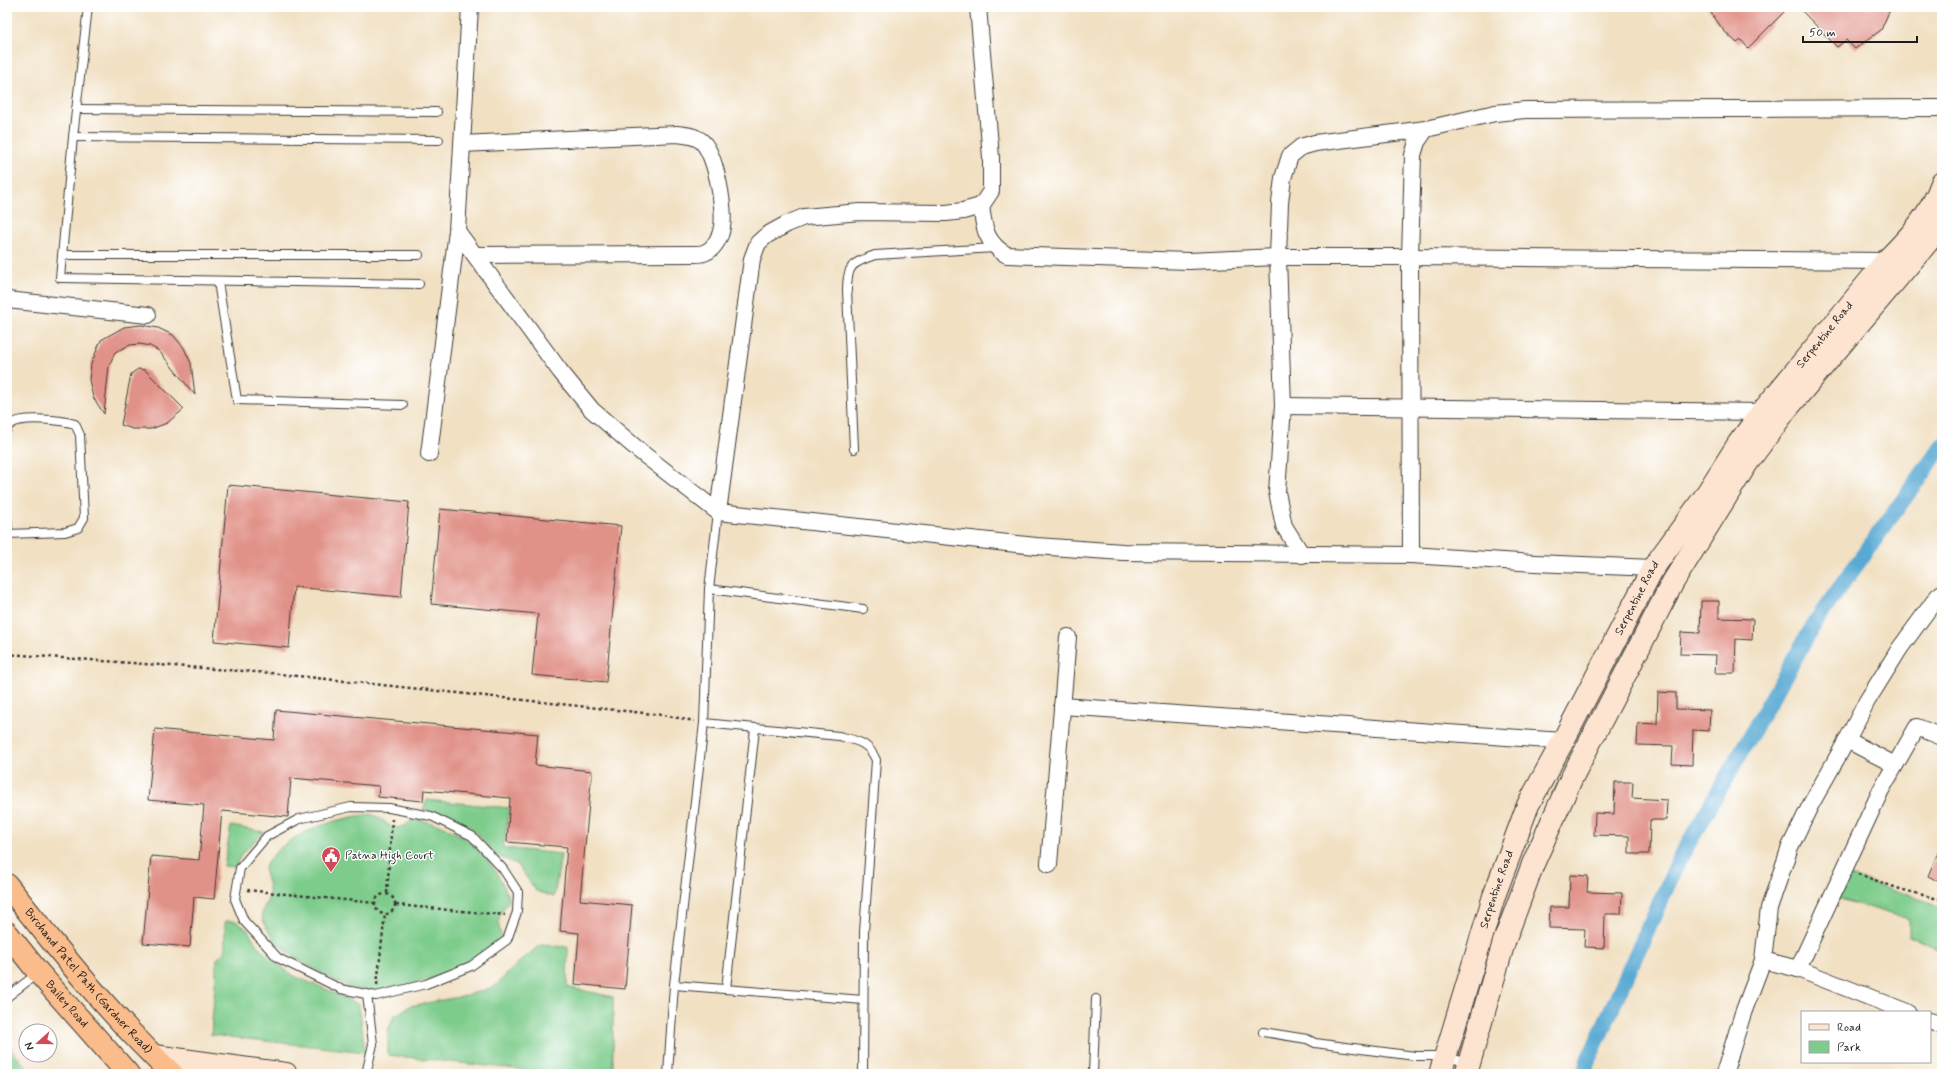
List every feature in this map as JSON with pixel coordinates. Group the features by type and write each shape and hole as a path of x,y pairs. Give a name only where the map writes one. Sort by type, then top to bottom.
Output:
{"highway":[{"name":"Birchand Patel Path (Gardner Road)","path":"7,885 63,956 172,1074"},
{"name":"Bailey Road","path":"7,933 38,972 128,1074"}],"main road":[{"name":"Serpentine Road","path":"1442,1065 1494,896 1528,805 1653,568 1704,498 1739,442 1762,412 1874,291 1886,261 1920,224 1932,206 1942,184"},
{"path":"1467,1068 1517,905 1562,795 1615,690 1673,582 1761,444 1874,291 1942,225"},
{"path":"1494,896 1517,905"},
{"path":"1467,982 1491,988"},
{"path":"154,1056 286,1074"}],"street":[{"path":"429,454 457,231 470,7"},
{"path":"718,512 752,259 758,243 773,231 804,217 860,212 946,213 963,211 981,206 991,191 991,157 978,7"},
{"path":"1302,555 1284,526 1278,498 1278,464 1283,406 1278,257 1283,178 1290,156 1301,147 1315,143 1426,129 1495,113 1525,110 1942,108"},
{"path":"1411,555 1410,257 1413,155 1417,142 1426,129"},
{"path":"462,144 677,134 691,135 701,140 708,149 714,164 722,213 722,228 716,243 706,252 694,254 475,255"},
{"path":"981,206 984,230 995,248 1007,255 1054,258 1189,261 1278,257 1886,261"},
{"path":"457,231 560,371 592,410 642,453 718,512 1036,546 1123,552 1411,555 1535,563 1653,568"},
{"path":"7,300 148,315"},
{"path":"1283,406 1762,412"},
{"path":"1724,1074 1743,1013 1763,960 1769,908 1780,872 1811,804 1867,701 1900,648 1938,596 1942,593"},
{"path":"1048,864 1068,637"},
{"path":"1062,706 1563,741"},
{"path":"1798,970 1872,810 1916,727 1942,737"},
{"path":"1847,740 1895,765"},
{"path":"1763,960 1798,970 1904,1011"},
{"path":"1931,1021 1942,1026"}],"lane":[{"path":"88,7 73,137 60,278 218,282 419,284"},
{"path":"76,109 437,112"},
{"path":"73,137 438,140"},
{"path":"854,448 847,290 847,278 850,267 859,260 875,256 995,248"},
{"path":"62,255 419,256"},
{"path":"218,282 237,400 403,405"},
{"path":"7,429 10,424 22,420 62,420 75,424 80,435 84,518 78,528 65,532 8,533 7,515"},
{"path":"668,1074 674,985 704,723 709,589 718,512"},
{"path":"709,589 863,610"},
{"path":"704,723 839,736 861,742 872,750 876,760 866,902 862,1000 863,1074"},
{"path":"726,989 755,729"},
{"path":"351,807 393,809 431,816 472,836 503,869 518,892 517,912 507,940 471,966 426,984 372,995 341,989 278,958 244,921 235,898 237,889 240,868 267,836 299,819 351,807"},
{"path":"7,997 38,972"},
{"path":"674,985 862,1000"},
{"path":"366,1074 372,1044 372,995"},
{"path":"1093,1074 1096,999"},
{"path":"1263,1032 1307,1038 1315,1043 1415,1056 1442,1065 1467,1068"}],"path":[{"path":"7,654 270,673 663,715 704,723"},
{"path":"387,893 393,809"},
{"path":"1845,870 1900,889 1942,900"},
{"path":"237,889 375,903"},
{"path":"375,903 380,895 387,893"},
{"path":"375,903 378,910 385,914 392,912 396,905 394,898 387,893"},
{"path":"396,905 515,916"},
{"path":"372,995 385,914"}],"shaded area":[{"path":"7,1016 18,1032 18,1063 40,1063 48,1074 7,1074"}],"green space":[{"path":"427,800 510,808 503,848 561,854 554,897 536,891 518,865 496,855 474,830 465,824 451,818 423,810"},
{"path":"371,814 395,828 406,825 414,819 437,824 455,832 476,848 493,867 500,878 509,901 502,910 499,918 499,927 502,938 479,956 446,974 389,991 379,992 370,992 353,988 335,981 305,964 283,948 267,928 262,916 269,891 264,868 272,856 296,837 342,819"},
{"path":"231,826 264,832 241,855 235,867 224,866"},
{"path":"1845,874 1923,900 1942,909 1942,950 1909,936 1909,919 1836,898"},
{"path":"225,921 236,921 248,930 256,944 271,959 294,976 359,1005 365,1052 211,1035 217,959 225,951"},
{"path":"540,945 568,947 567,987 613,997 613,1074 560,1074 388,1055 388,1031 394,1016 410,1006 464,996 494,987 516,965"},
{"path":"7,1045 18,1058 18,1063 23,1063 32,1074 7,1074"}],"building":[{"path":"1707,7 1789,7 1748,48 1741,40 1737,43 1724,31"},
{"path":"1798,7 1891,7 1881,30 1855,49 1846,40 1837,47"},
{"path":"141,325 158,328 173,335 184,348 191,363 195,395 159,351 150,346 140,344 130,345 115,352 109,366 104,414 93,397 89,380 91,364 101,340 124,327"},
{"path":"138,369 145,370 184,409 167,423 151,429 133,429 121,425 131,374"},
{"path":"228,485 409,502 401,597 294,587 289,648 214,641"},
{"path":"440,509 621,526 606,682 532,675 538,614 431,604"},
{"path":"1701,601 1719,601 1719,618 1753,619 1752,640 1736,639 1735,673 1715,673 1716,655 1680,654 1681,632 1700,633"},
{"path":"1658,692 1676,693 1676,709 1710,710 1709,731 1693,730 1692,765 1672,764 1673,746 1637,745 1638,723 1657,724"},
{"path":"276,710 538,734 535,765 592,771 580,900 632,905 625,989 575,984 579,933 560,931 567,847 507,842 510,798 424,790 423,801 378,797 379,786 291,778 288,817 222,811 214,899 194,897 190,947 143,943 151,856 199,860 204,805 148,800 155,729 274,740"},
{"path":"1615,782 1633,782 1632,798 1667,800 1666,820 1650,820 1649,854 1629,854 1629,836 1594,835 1595,813 1614,814"},
{"path":"1942,843 1942,883 1928,876"},
{"path":"1570,875 1588,876 1587,892 1622,893 1621,914 1605,914 1604,948 1584,947 1585,929 1549,928 1550,907 1569,907"}],"waterway":[{"path":"1584,1074 1587,1063 1679,860 1816,621 1942,446"}],"place":[{"name":"Patna High Court","path":"331,873"}]}
